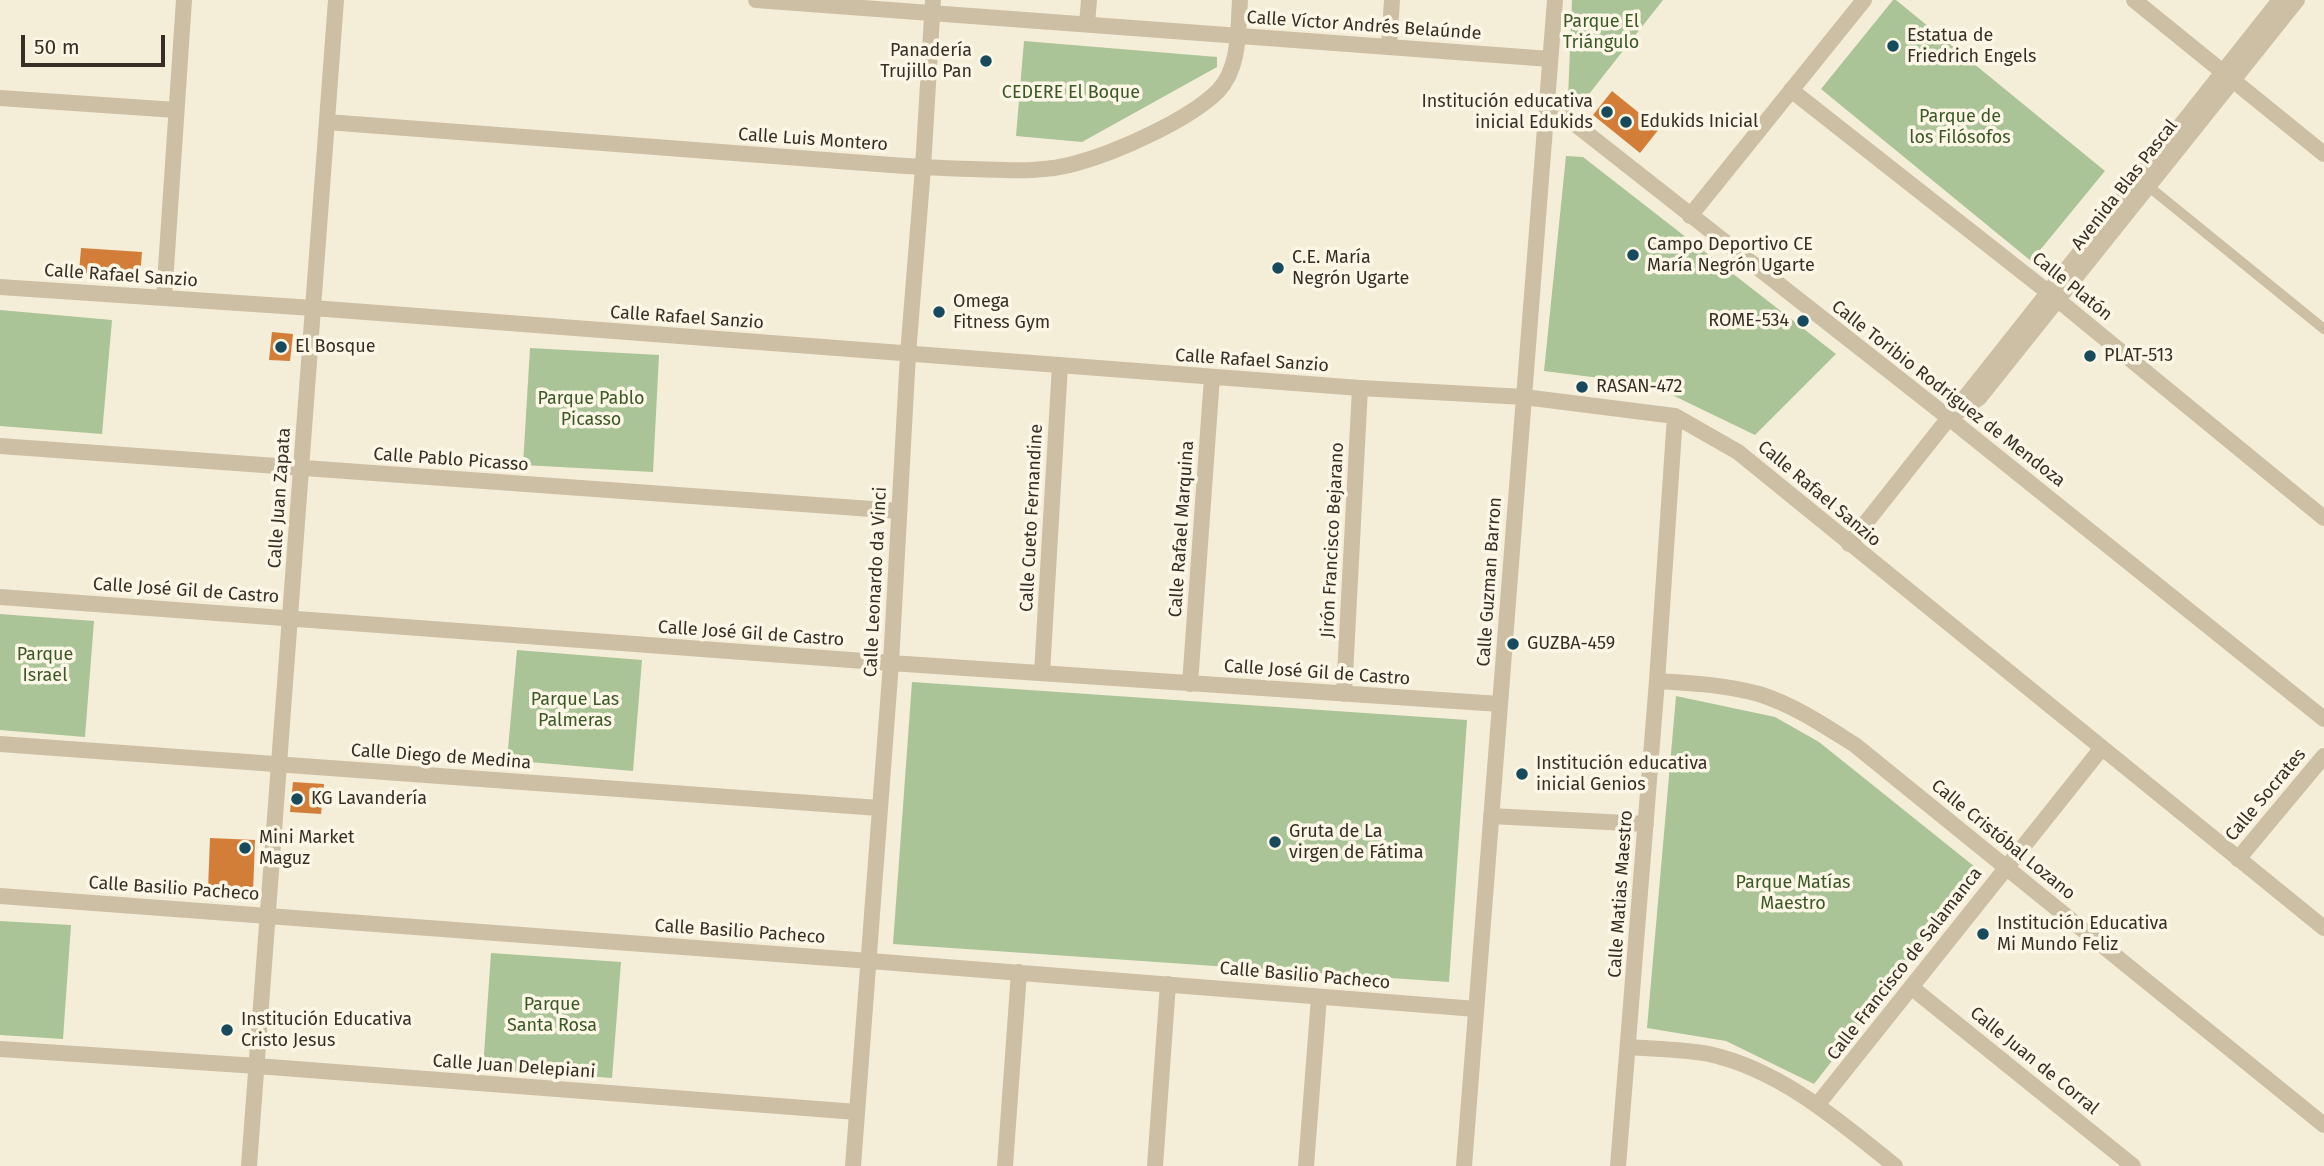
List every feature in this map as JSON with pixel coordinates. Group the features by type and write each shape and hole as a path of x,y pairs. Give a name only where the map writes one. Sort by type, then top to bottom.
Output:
{"street":[{"path":"164,298 184,0"},
{"name":"Calle Juan Zapata","path":"249,1166 336,0"},
{"name":"Calle Víctor Andrés Belaúnde","path":"756,0 933,7 1087,24 1550,59"},
{"path":"1087,24 1089,0"},
{"name":"Calle Luis Montero","path":"327,121 923,168 1024,171 1077,163 1141,139 1195,109 1218,90 1233,64 1240,0"},
{"path":"1389,47 1392,0"},
{"name":"Calle Guzman Barron","path":"1464,1166 1555,0"},
{"path":"1690,216 1864,0"},
{"path":"2134,0 2324,154"},
{"name":"Avenida Blas Pascal","path":"2228,76 2280,0"},
{"name":"Avenida Blas Pascal","path":"1849,544 1949,418 2053,296 2228,76 2297,0"},
{"name":"Calle Leonardo da Vinci","path":"853,1166 891,663 908,354 933,7"},
{"name":"Calle Platón","path":"1791,90 2053,296 2324,518"},
{"path":"0,98 176,110"},
{"name":"Calle Toribio Rodriguez de Mendoza","path":"1547,102 1949,418 2324,719"},
{"path":"2143,183 2324,329"},
{"name":"Calle Rafael Sanzio","path":"0,287 313,308 1360,388 1524,397 1675,416 1738,453 2324,928"},
{"name":"Calle Cueto Fernandine","path":"1042,673 1060,365"},
{"name":"Calle Rafael Marquina","path":"1190,684 1212,377"},
{"name":"Jirón Francisco Bejarano","path":"1344,694 1360,388"},
{"name":"Calle Matias Maestro","path":"1618,1166 1657,681 1675,416"},
{"name":"Calle Pablo Picasso","path":"0,446 899,511"},
{"name":"Calle José Gil de Castro","path":"0,597 891,663 1500,704"},
{"name":"Calle Cristóbal Lozano","path":"1657,681 1728,687 1760,695 1805,715 1855,745 2324,1125"},
{"name":"Calle Diego de Medina","path":"0,744 879,808"},
{"name":"Calle Francisco de Salamanca","path":"1818,1104 2101,749"},
{"name":"Calle Socrates","path":"2238,859 2324,756"},
{"path":"1491,816 1646,824"},
{"name":"Calle Basilio Pacheco","path":"0,896 1476,1009"},
{"path":"1005,1166 1019,972"},
{"path":"1155,1166 1168,984"},
{"name":"Calle Juan de Corral","path":"1911,987 2133,1166"},
{"path":"1306,1166 1319,997"},
{"path":"1629,1047 1708,1054 1762,1074 1818,1104 1895,1166"},
{"name":"Calle Juan Delepiani","path":"0,1049 857,1112"}],"green space":[{"name":"Parque El Triángulo","path":"1572,0 1663,0 1578,108 1568,98"},
{"name":"Parque de los Filósofos","path":"1893,0 2105,171 2031,261 1821,89"},
{"name":"CEDERE El Boque","path":"1024,41 1217,57 1217,67 1082,142 1016,136"},
{"name":"Campo Deportivo CE María Negrón Ugarte","path":"1566,156 1583,157 1836,354 1755,435 1670,394 1632,382 1544,371"},
{"path":"0,310 112,320 102,434 0,426"},
{"name":"Parque Pablo Picasso","path":"530,348 659,355 653,472 523,465"},
{"name":"Parque Israel","path":"0,614 94,621 85,737 0,730"},
{"name":"Parque Las Palmeras","path":"517,650 642,660 633,771 507,760"},
{"path":"912,682 1467,720 1449,982 893,944"},
{"name":"Parque Matías Maestro","path":"1676,696 1775,717 1819,742 1980,871 1814,1084 1726,1041 1647,1028"},
{"path":"0,921 71,925 63,1039 0,1035"},
{"name":"Parque Santa Rosa","path":"491,953 621,962 612,1078 483,1069"}],"building":[{"name":"Edukids Inicial","path":"1612,91 1659,129 1640,153 1593,115"},
{"path":"81,248 142,252 140,277 79,273"},
{"name":"El Bosque","path":"272,332 293,334 290,361 269,360"},
{"path":"293,782 324,784 321,814 290,812"},
{"path":"210,838 255,840 253,892 208,890"}],"place":[{"name":"Estatua de Friedrich Engels","path":"1893,46"},
{"name":"Panadería Trujillo Pan","path":"986,61"},
{"name":"Institución educativa inicial Edukids","path":"1607,112"},
{"name":"Edukids Inicial","path":"1626,122"},
{"name":"Campo Deportivo CE María Negrón Ugarte","path":"1633,255"},
{"name":"C.E. María Negrón Ugarte","path":"1278,268"},
{"name":"Omega Fitness Gym","path":"939,312"},
{"name":"ROME-534","path":"1803,321"},
{"name":"El Bosque","path":"281,347"},
{"name":"PLAT-513","path":"2090,356"},
{"name":"RASAN-472","path":"1582,387"},
{"name":"GUZBA-459","path":"1513,644"},
{"name":"Institución educativa inicial Genios","path":"1522,774"},
{"name":"KG Lavandería","path":"297,799"},
{"name":"Gruta de La virgen de Fátima","path":"1275,842"},
{"name":"Mini Market Maguz","path":"245,848"},
{"name":"Institución Educativa Mi Mundo Feliz","path":"1983,934"},
{"name":"Institución Educativa Cristo Jesus","path":"227,1030"}]}
